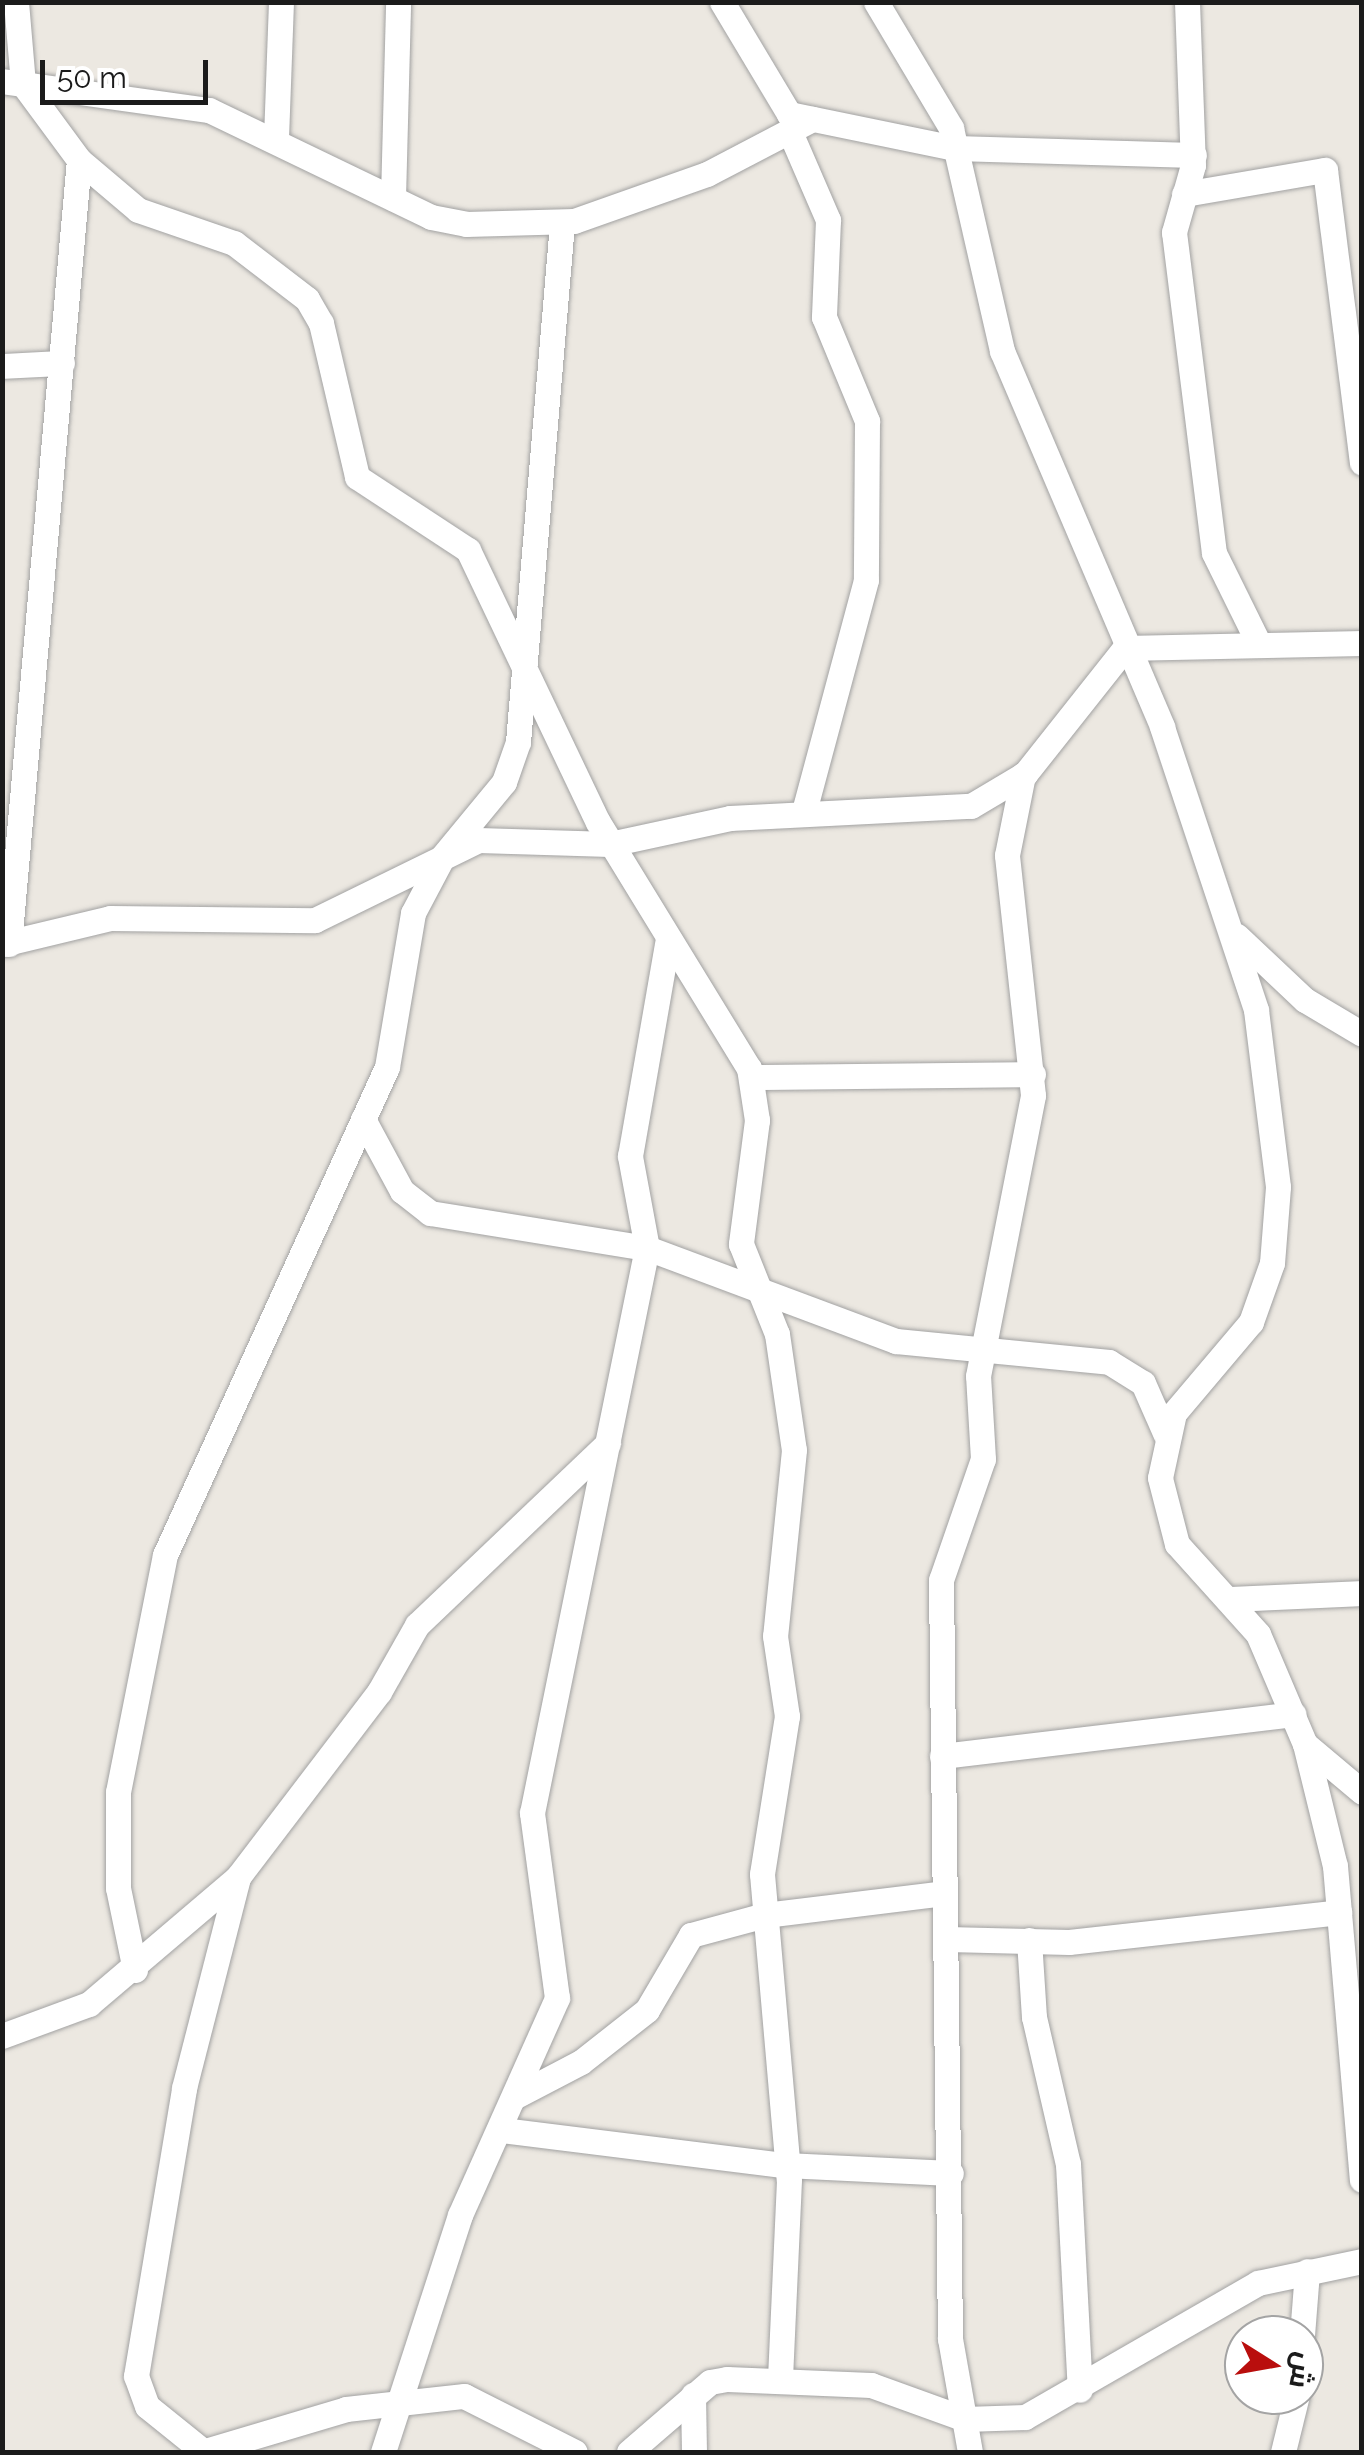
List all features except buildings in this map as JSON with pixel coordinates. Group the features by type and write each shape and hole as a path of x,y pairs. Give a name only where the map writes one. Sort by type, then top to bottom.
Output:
{"street":[{"path":"16,2 13,83 79,160 138,210 234,243 306,299 322,323 357,478 468,550 518,669 610,844 751,1078 756,1120 741,1244 762,1290 786,1374 794,1450 775,1636 787,1716 764,1915 785,2165 780,2381"},
{"path":"276,138 281,2"},
{"path":"393,198 398,2"},
{"path":"722,2 769,94 801,125 828,220 824,318 867,421 866,580 804,811"},
{"path":"876,2 890,37 936,92 955,148 1002,352 1125,648 1238,936 1265,1065 1278,1235 1252,1322 1165,1433"},
{"path":"1188,2 1194,155 1174,232 1214,553 1256,640"},
{"path":"13,83 209,110 276,138 393,198 466,224 562,223 708,174 801,125 955,148 1194,155"},
{"path":"79,160 6,944 110,918 315,920 443,856 502,837 610,844 804,811 971,806 1023,775 1125,648 1256,640 1362,643"},
{"path":"1184,194 1319,167 1349,260 1362,463"},
{"path":"135,1970 118,1888 118,1792 152,1602 176,1523 290,1296 391,1051 408,924 443,856 504,782 518,742 518,669 562,223"},
{"path":"2,366 62,363"},
{"path":"970,2452 950,2340 942,1564 983,1459 982,1356 1019,1195 1034,1074 1006,855 1023,775"},
{"path":"1238,936 1356,1022"},
{"path":"383,2452 460,2215 502,2130 557,1998 532,1814 647,1248 630,1156 667,943"},
{"path":"751,1078 1034,1074"},
{"path":"362,1119 402,1190 430,1213 647,1248 762,1290 855,1332 982,1356 1108,1362 1143,1383 1165,1433 1160,1478 1177,1544 1232,1598 1305,1744 1339,1912 1362,2180"},
{"path":"2,2036 68,2015 135,1970 238,1877 379,1692 417,1625 608,1443"},
{"path":"1232,1598 1362,1593"},
{"path":"942,1756 1293,1714"},
{"path":"1305,1744 1362,1792"},
{"path":"238,1877 184,2088 136,2376 147,2406 203,2452 266,2427 398,2401 478,2399 575,2452"},
{"path":"516,2096 648,2010 690,1935 764,1915 944,1893"},
{"path":"947,1939 1029,1940 1339,1912"},
{"path":"1029,1940 1036,2024 1068,2164 1080,2390"},
{"path":"502,2130 785,2165 951,2172"},
{"path":"629,2452 693,2396 726,2378 892,2390 965,2420 1025,2417 1080,2390 1258,2282 1362,2261"},
{"path":"1304,2315 1307,2271"},
{"path":"693,2396 694,2452"},
{"path":"1284,2452 1292,2415"}]}
